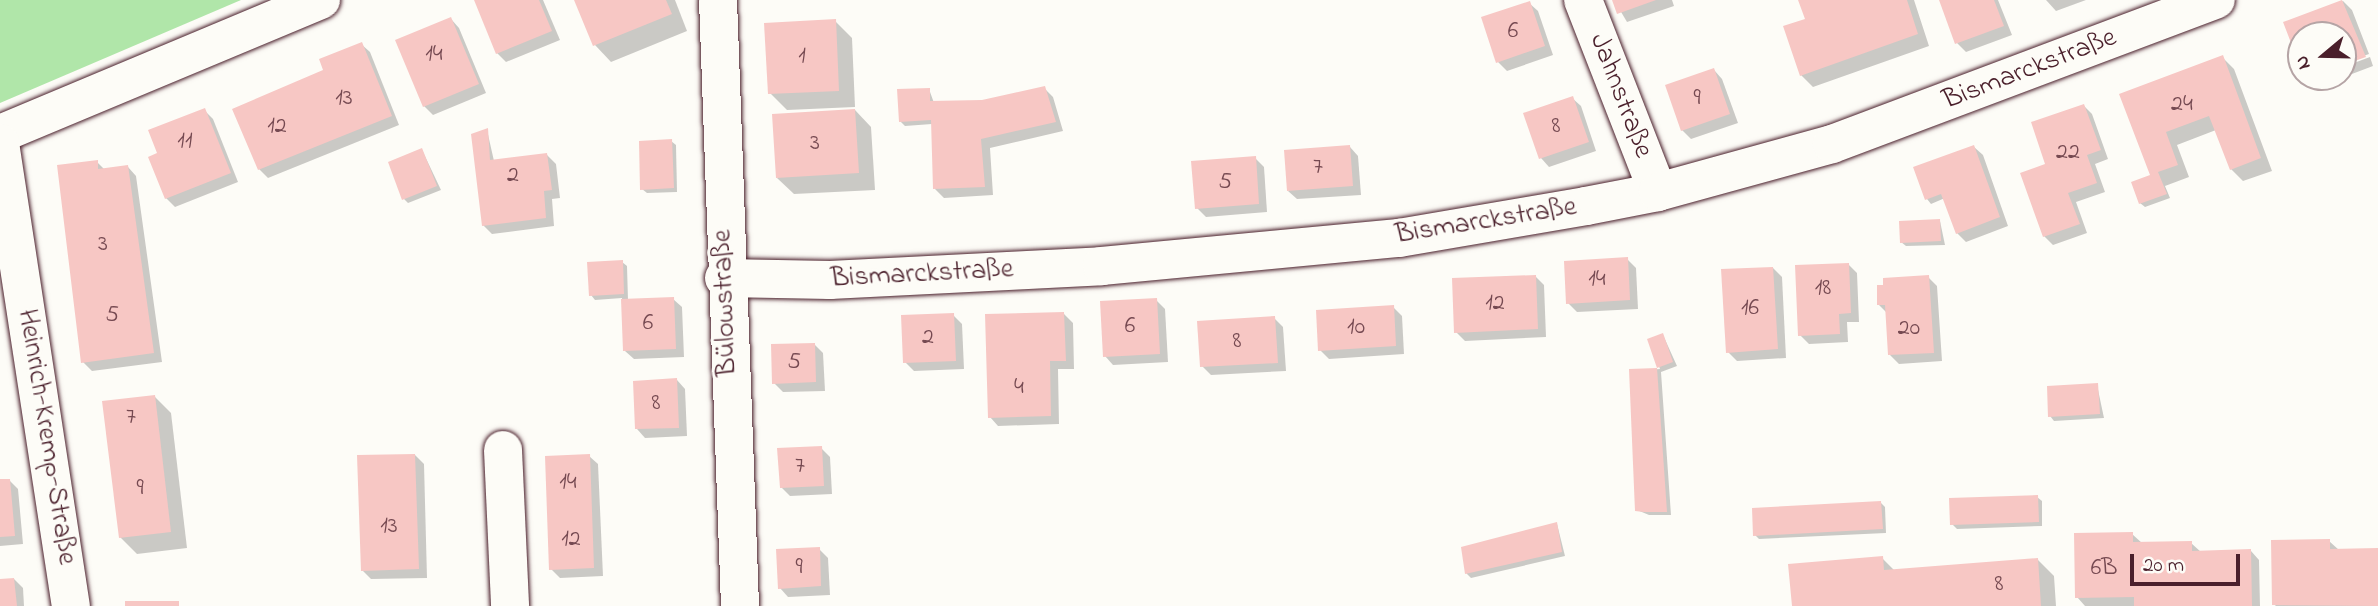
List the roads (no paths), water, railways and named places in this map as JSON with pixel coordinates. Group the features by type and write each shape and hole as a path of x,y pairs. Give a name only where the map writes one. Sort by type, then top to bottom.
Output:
{"street":[{"path":"0,134 321,0"},
{"name":"Bülowstraße","path":"718,0 724,278 740,606"},
{"name":"Jahnstraße","path":"1583,0 1658,192"},
{"name":"Bismarckstraße","path":"724,278 830,280 1220,257 1399,237 1658,192 1832,144 2216,0"},
{"name":"Heinrich-Kremp-Straße","path":"0,143 71,606"},
{"path":"503,450 510,606"}]}
